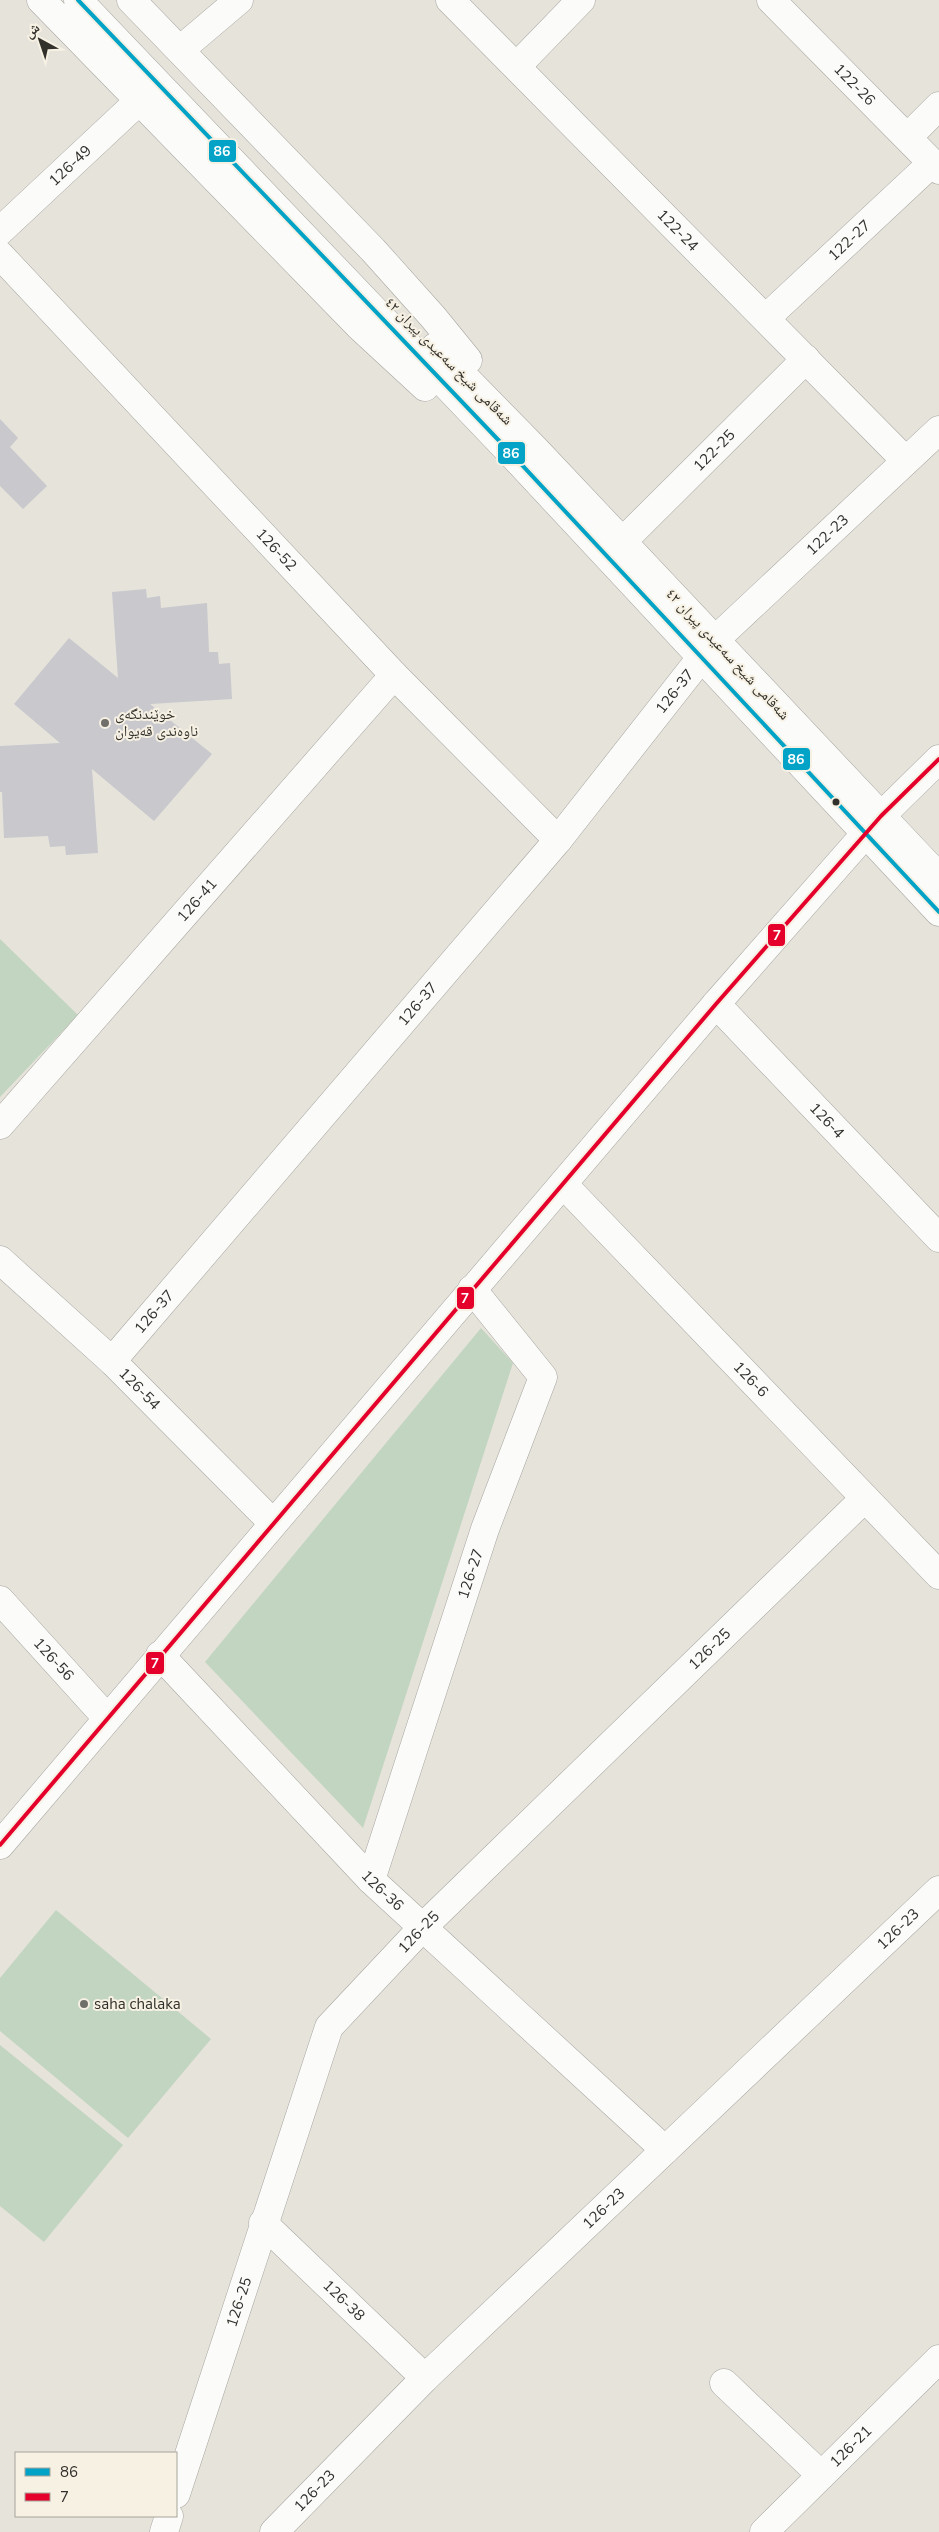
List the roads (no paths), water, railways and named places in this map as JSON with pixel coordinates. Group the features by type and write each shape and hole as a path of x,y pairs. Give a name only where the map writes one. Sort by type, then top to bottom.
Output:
{"street":[{"path":"41,0 403,368 448,407 514,442"},
{"name":"شەقامی شیخ سەعیدی پیران ٤٢","path":"78,0 514,442 622,542 708,650"},
{"name":"شەقامی شیخ سەعیدی پیران ٤٢","path":"100,0 873,825 939,912"},
{"path":"131,0 372,250 433,317 464,355 514,442"},
{"path":"180,50 239,0"},
{"name":"122-24","path":"450,0 518,66 905,460"},
{"path":"518,66 581,0"},
{"name":"122-26","path":"771,0 936,166"},
{"name":"126-49","path":"0,231 140,100"},
{"path":"908,137 939,106"},
{"name":"122-27","path":"766,318 936,166"},
{"name":"126-52","path":"0,256 394,675 558,840"},
{"name":"122-25","path":"622,542 806,359"},
{"name":"122-23","path":"708,650 905,460 939,430"},
{"name":"126-37","path":"112,1360 558,840 708,650"},
{"name":"126-41","path":"0,1126 394,675"},
{"path":"0,1844 716,1004 873,825 939,759"},
{"name":"شەقامی شیخ سەعیدی پیران ٤٢","path":"873,825 939,877"},
{"name":"126-4","path":"716,1004 939,1238"},
{"name":"126-6","path":"563,1184 939,1575"},
{"name":"126-54","path":"0,1260 112,1360 273,1523"},
{"name":"126-27","path":"371,1880 485,1528 543,1377 472,1289"},
{"name":"126-25","path":"178,2488 263,2223 329,2028 423,1928 866,1498"},
{"name":"126-56","path":"0,1600 108,1718"},
{"name":"126-36","path":"160,1655 371,1880 665,2150"},
{"name":"126-23","path":"274,2532 425,2378 939,1890"},
{"name":"126-38","path":"263,2223 425,2378"},
{"name":"126-21","path":"764,2532 939,2359"},
{"path":"724,2383 821,2475"},
{"path":"164,2532 169,2517"}],"place":[{"name":"خوێندنگەی ناوەندی قەیوان","path":"105,723"},
{"name":"saha chalaka","path":"84,2004"}]}
